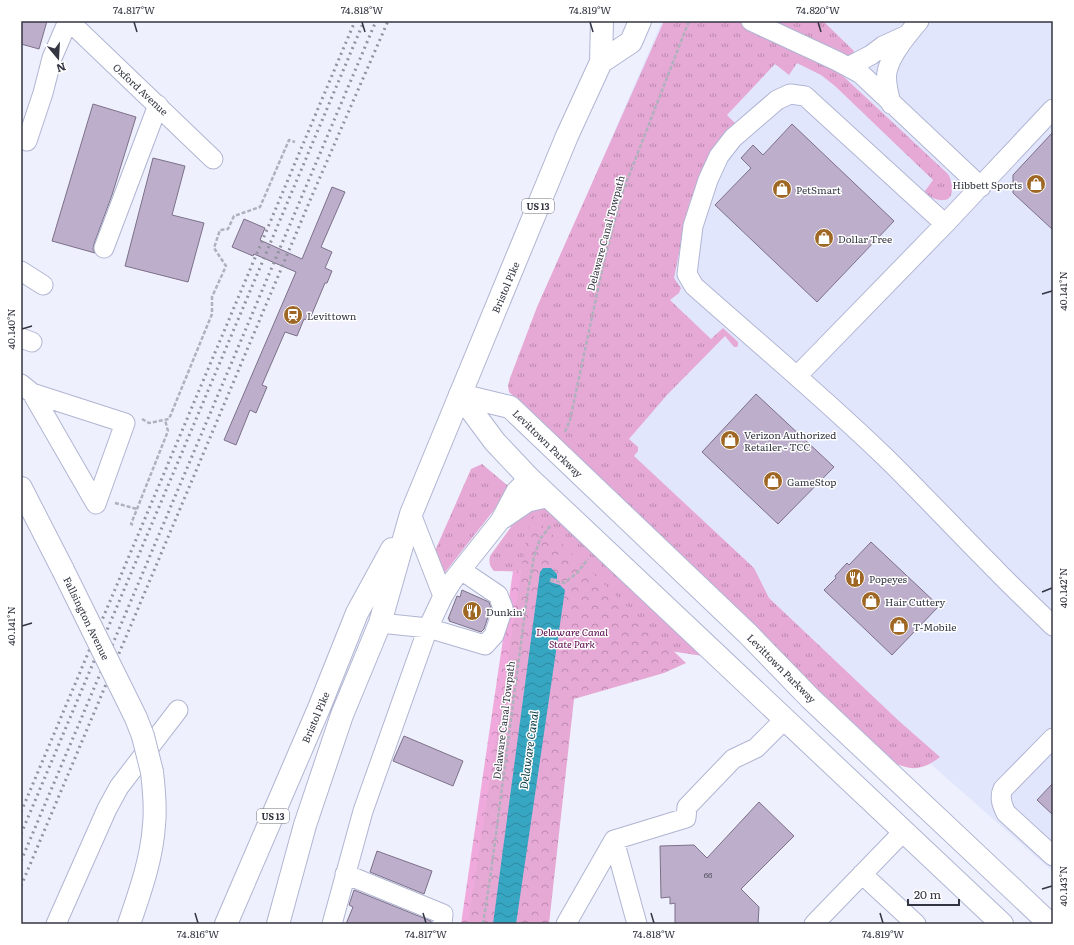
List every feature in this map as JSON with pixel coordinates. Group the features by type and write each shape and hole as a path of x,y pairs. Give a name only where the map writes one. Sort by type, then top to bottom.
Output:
{"main road":[{"name":"Bristol Pike","path":"278,924 304,825 342,715 380,623 411,514 564,143 601,62 602,21"},
{"path":"601,62 631,42 640,21"},
{"path":"460,394 495,442 529,478 1002,924"},
{"name":"Levittown Parkway","path":"460,394 510,407 747,633 810,698 1050,924"},
{"name":"Fallsington Avenue","path":"21,488 136,718 152,772 154,790 154,826 147,863 130,924"},
{"name":"Bristol Pike","path":"226,924 319,708 357,613 411,514"}],"street":[{"name":"Oxford Avenue","path":"68,21 213,159"},
{"path":"28,141 52,58 68,21"},
{"path":"751,21 861,74 891,104 981,187"},
{"path":"891,104 887,72 892,60 907,35 919,21"},
{"path":"848,67 872,55 883,46 907,35"},
{"path":"945,224 805,96 790,94 777,100 733,138 719,156 708,180 693,226 687,274 694,286 797,376 903,474 995,570 1053,626"},
{"path":"104,248 158,105"},
{"path":"797,376 981,187 1053,109"},
{"path":"21,271 43,285"},
{"path":"27,389 125,423 96,504 84,483 27,389"},
{"path":"332,924 345,874 374,780 428,628 442,596 500,521 516,491 529,478"},
{"path":"500,521 528,502 550,497"},
{"path":"411,514 442,596"},
{"path":"380,623 428,628 485,645 494,635 503,608 498,596 461,570"},
{"path":"56,924 107,809 119,787 178,710"},
{"path":"566,924 614,840 686,818 687,806 733,758 756,748 784,719"},
{"path":"1053,738 1003,789 1001,798 1002,806 1006,812 1053,856"},
{"path":"825,920 862,874 904,831"},
{"path":"614,840 637,924"},
{"path":"345,874 443,914 442,924"},
{"path":"862,874 916,924"}],"path":[{"name":"Delaware Canal Towpath","path":"565,432 570,420 604,261 623,191 689,21"},
{"path":"136,416 149,423 169,419 212,314 212,297 226,266 214,248 220,230 228,229 234,216 260,207 290,140 295,142"},
{"path":"133,525 131,524 168,431 165,420"},
{"path":"114,503 137,509"},
{"name":"Delaware Canal Towpath","path":"483,924 527,597 533,564 540,539 552,523"},
{"path":"550,580 564,583 577,574 589,559"}],"shaded area":[{"path":"662,21 1053,21 1053,872 509,392 525,339"}],"green space":[{"path":"664,21 823,21 854,51 843,76 948,174 951,180 952,193 948,199 939,200 925,194 925,191 933,180 835,86 821,75 797,63 789,75 775,64 727,115 736,124 705,167 689,204 674,278 681,288 679,293 670,300 711,339 723,328 738,342 738,345 737,347 734,347 725,336 667,395 629,439 638,447 638,451 634,456 754,568 769,598 899,721 940,757 928,765 911,768 898,765 891,761 690,563 509,392 508,386 510,378 537,307"},
{"path":"482,464 507,485 509,491 443,575 434,553 471,469"},
{"path":"549,507 703,656 663,650 540,572 494,571 490,564 490,556 524,509"},
{"name":"Delaware Canal State Park","path":"530,513 686,663 664,673 574,699 549,924 468,924"},
{"path":"513,571 540,572 493,924 461,924"}],"water":[{"name":"Delaware Canal","path":"543,568 551,568 557,574 557,579 551,578 550,582 560,585 565,590 516,924 493,924 540,572"}],"building":[{"path":"21,21 47,21 39,49 21,44"},
{"path":"93,104 136,117 112,195 94,244 93,249 95,253 52,241"},
{"path":"792,124 894,221 817,302 715,205 751,168 741,158 753,145 763,155"},
{"path":"1053,132 1053,230 1013,193 1013,175"},
{"path":"153,158 185,166 172,215 204,223 188,282 125,266"},
{"path":"332,187 345,192 321,247 332,252 325,268 332,271 327,283 325,283 309,321 304,319 297,336 285,332 262,385 267,387 256,413 250,410 236,445 224,440 296,272 254,254 253,256 232,247 244,219 265,228 260,240 302,259"},
{"path":"756,394 834,467 778,524 702,452"},
{"path":"871,542 939,606 892,655 824,590 836,578 835,576 847,563 849,565"},
{"name":"Dunkin'","path":"462,590 489,602 491,608 484,629 481,632 449,621 450,619 448,619 457,596 460,597"},
{"path":"404,736 463,761 453,786 393,761"},
{"path":"1053,783 1053,815 1037,800"},
{"path":"759,802 794,836 741,889 759,907 758,924 675,924 675,903 670,904 670,897 661,898 660,846 694,845 707,858"},
{"path":"377,851 432,871 424,894 370,872"},
{"path":"354,890 431,921 431,924 346,924 353,907 349,905"}],"railway":[{"path":"21,812 355,21"},
{"path":"21,834 364,21"},
{"path":"21,861 376,21"},
{"path":"21,886 314,191 388,21"}],"place":[{"name":"Hibbett Sports","path":"1036,184"},
{"name":"PetSmart","path":"782,189"},
{"name":"Dollar Tree","path":"824,238"},
{"name":"Levittown","path":"293,315"},
{"name":"Verizon Authorized Retailer - TCC","path":"730,440"},
{"name":"GameStop","path":"773,481"},
{"name":"Popeyes","path":"855,578"},
{"name":"Hair Cuttery","path":"871,601"},
{"name":"Dunkin'","path":"472,611"},
{"name":"T-Mobile","path":"899,626"}]}
